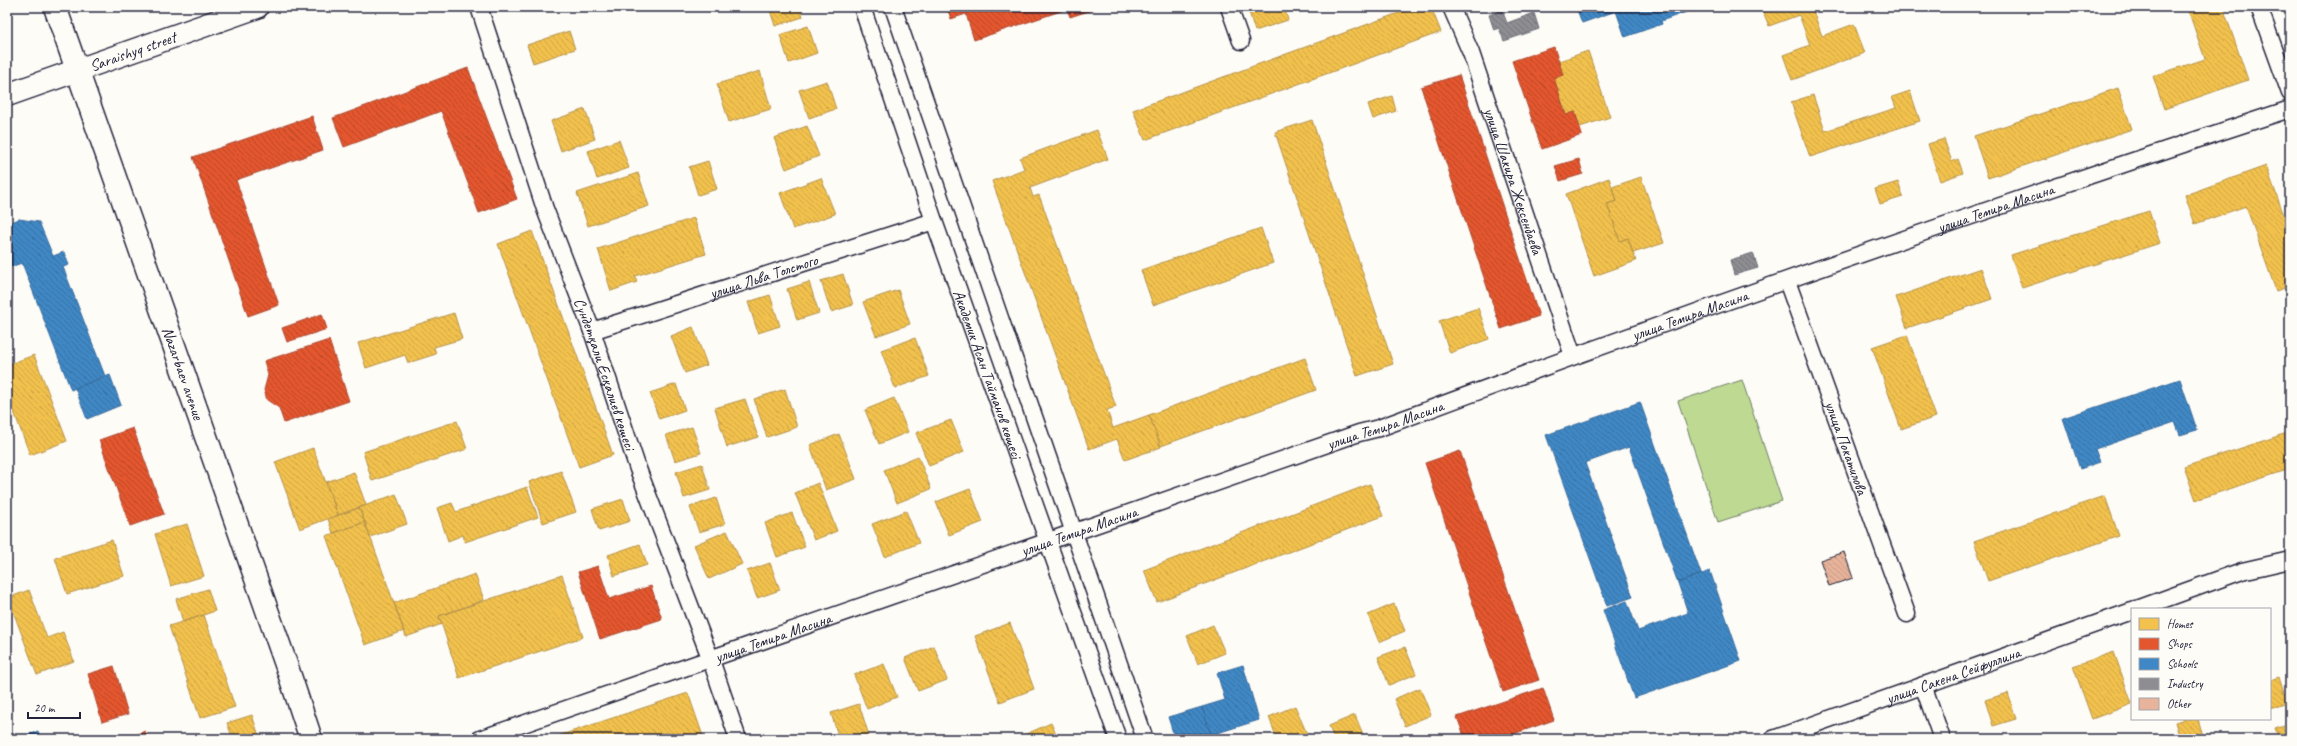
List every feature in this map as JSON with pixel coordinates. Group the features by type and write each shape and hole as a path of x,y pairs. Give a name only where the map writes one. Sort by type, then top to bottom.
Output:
{"main road":[{"name":"Nazarbaev avenue","path":"55,7 288,670 310,739"},
{"name":"Saraishyq street","path":"7,95 257,7"}],"street":[{"name":"Сүндетқали Есқалиев көшесі","path":"479,7 545,209 592,331 638,469 711,660 738,739"},
{"name":"Академик Асан Тайманов көшесі","path":"862,7 934,220 1118,739"},
{"name":"Академик Асан Тайманов көшесі","path":"893,7 1073,532 1109,630 1145,739"},
{"path":"1229,7 1241,41"},
{"name":"улица Шакира Жексенбаева","path":"1451,7 1470,53 1573,356"},
{"path":"2259,7 2290,93"},
{"name":"улица Темира Масина","path":"480,739 711,660 1047,540 1359,432 1379,428 1573,356 1992,208 2290,110"},
{"name":"улица Льва Толстого","path":"592,331 934,220"},
{"name":"улица Покатилова","path":"1787,281 1906,614"},
{"path":"2140,608 2242,571 2290,560"},
{"name":"улица Сакена Сейфуллина","path":"1773,739 2131,611"},
{"path":"1923,685 1942,739"}],"green space":[{"path":"1742,380 1782,501 1718,522 1678,401"}],"building: Homes":[{"path":"769,7 800,7 803,17 775,26"},
{"path":"1242,7 1284,7 1288,20 1255,31 1249,12 1244,13"},
{"path":"1415,7 1431,7 1441,32 1145,140 1133,110"},
{"path":"1761,7 1824,7 1813,11 1822,36 1854,24 1865,53 1792,80 1783,55 1810,45 1799,15 1769,26"},
{"path":"2187,7 2223,7 2248,80 2164,109 2153,76 2205,59"},
{"path":"808,26 817,53 789,63 780,35"},
{"path":"569,31 575,49 533,63 527,45"},
{"path":"1588,51 1610,117 1580,127 1575,112 1566,115 1554,78 1563,75 1559,61"},
{"path":"760,71 771,109 729,122 717,84"},
{"path":"827,81 836,109 809,118 799,90"},
{"path":"2118,88 2132,129 1988,178 1974,136"},
{"path":"1910,91 1920,121 1810,157 1791,102 1813,95 1825,131 1896,108 1892,97"},
{"path":"1392,96 1396,111 1373,119 1368,104"},
{"path":"585,109 595,139 561,151 551,121"},
{"path":"1312,120 1393,364 1357,376 1275,132"},
{"path":"807,126 819,156 786,169 774,138"},
{"path":"1097,130 1108,159 1030,188 1033,197 1039,195 1116,407 1107,410 1113,428 1149,415 1161,447 1125,460 1117,439 1089,449 992,181 1024,169 1020,158"},
{"path":"1944,139 1952,162 1958,159 1963,173 1940,181 1928,144"},
{"path":"619,140 629,168 597,179 588,151"},
{"path":"708,161 717,189 698,195 689,167"},
{"path":"2266,166 2290,232 2290,286 2276,291 2246,206 2195,224 2185,195"},
{"path":"638,173 649,206 588,226 577,193"},
{"path":"1641,177 1664,243 1633,253 1628,238 1620,241 1607,204 1617,201 1612,187"},
{"path":"821,178 835,214 793,229 780,193"},
{"path":"1609,178 1617,201 1607,204 1620,241 1628,238 1636,261 1594,276 1566,194"},
{"path":"1898,182 1903,197 1880,204 1875,189"},
{"path":"2149,211 2160,243 2022,288 2011,255"},
{"path":"694,218 706,254 635,276 637,282 611,291 598,249"},
{"path":"1261,228 1273,263 1153,305 1141,270"},
{"path":"532,231 613,455 579,467 498,244"},
{"path":"1981,268 1992,299 1907,328 1896,297"},
{"path":"843,274 853,305 831,312 821,281"},
{"path":"809,282 819,313 797,320 787,289"},
{"path":"898,290 910,324 876,336 863,302"},
{"path":"770,295 780,326 758,333 748,302"},
{"path":"1478,308 1489,339 1450,353 1439,321"},
{"path":"454,313 462,339 434,347 436,354 408,363 405,355 366,368 358,343"},
{"path":"693,327 707,365 685,373 671,336"},
{"path":"1907,335 1936,417 1901,429 1872,347"},
{"path":"915,338 929,376 895,388 881,350"},
{"path":"34,355 67,441 30,455 7,393 7,365"},
{"path":"1305,358 1316,390 1161,446 1149,415"},
{"path":"676,384 685,410 659,419 650,393"},
{"path":"785,389 797,427 767,437 754,399"},
{"path":"894,398 908,432 879,444 865,410"},
{"path":"745,399 758,437 727,447 715,408"},
{"path":"951,420 964,452 929,466 916,433"},
{"path":"457,421 467,449 372,481 363,452"},
{"path":"692,427 701,453 675,461 666,435"},
{"path":"2290,432 2290,469 2196,500 2184,467"},
{"path":"839,434 856,479 826,490 810,445"},
{"path":"313,448 338,515 300,529 275,462"},
{"path":"918,456 931,489 897,503 884,470"},
{"path":"702,464 710,490 684,498 676,472"},
{"path":"561,471 576,512 543,523 529,482"},
{"path":"354,472 366,505 338,515 326,482"},
{"path":"818,483 837,531 814,540 795,493"},
{"path":"1370,484 1383,516 1157,602 1144,570"},
{"path":"527,487 538,517 465,542 463,535 448,541 437,508 452,503 456,512"},
{"path":"970,489 983,522 949,535 936,502"},
{"path":"396,494 407,524 370,537 359,508"},
{"path":"2105,496 2119,536 1988,581 1974,541"},
{"path":"716,498 725,524 699,532 690,507"},
{"path":"623,499 630,521 599,531 592,509"},
{"path":"359,508 365,522 333,533 328,519"},
{"path":"906,511 919,543 885,557 872,524"},
{"path":"792,513 805,547 777,557 765,523"},
{"path":"365,522 404,631 365,645 326,536"},
{"path":"187,524 204,576 171,586 155,534"},
{"path":"727,531 742,564 709,579 694,545"},
{"path":"112,540 124,576 67,594 55,558"},
{"path":"640,544 647,565 614,576 608,555"},
{"path":"770,563 780,590 757,598 747,571"},
{"path":"475,574 484,600 439,616 442,624 406,637 394,603"},
{"path":"562,575 583,637 459,678 439,616"},
{"path":"208,589 215,611 183,622 176,599"},
{"path":"29,590 47,638 63,632 74,661 37,675 8,598"},
{"path":"1394,604 1405,631 1379,642 1368,615"},
{"path":"204,615 235,707 200,718 169,626"},
{"path":"1010,623 1034,689 1000,702 975,636"},
{"path":"1213,625 1225,653 1198,664 1187,636"},
{"path":"934,646 947,680 918,691 905,658"},
{"path":"1405,647 1416,674 1389,685 1378,657"},
{"path":"2114,652 2131,704 2092,719 2073,666"},
{"path":"884,664 897,697 867,709 854,675"},
{"path":"2279,677 2287,703 2271,709 2271,680"},
{"path":"1420,688 1431,715 1405,726 1394,699"},
{"path":"688,693 704,739 670,739 668,732 647,739 549,739"},
{"path":"2008,693 2016,719 1993,726 1985,700"},
{"path":"859,704 870,739 839,739 831,713"},
{"path":"1295,706 1307,734 1293,739 1277,739 1269,717"},
{"path":"252,715 260,739 233,739 227,723"},
{"path":"1355,715 1365,739 1334,739 1329,726"},
{"path":"2182,720 2198,720 2204,739 2180,739 2175,722"},
{"path":"1051,723 1058,739 1015,739"},
{"path":"2290,723 2290,739 2279,739 2275,728"}],"building: Shops":[{"path":"947,7 1101,7 1070,17 1067,9 974,40 966,14 951,19"},
{"path":"1554,47 1563,75 1554,78 1566,115 1575,112 1582,135 1542,149 1512,61"},
{"path":"468,68 517,199 479,213 441,111 344,147 333,118"},
{"path":"1459,75 1539,316 1501,329 1421,87"},
{"path":"312,116 323,150 236,180 279,305 248,316 193,157"},
{"path":"1579,159 1583,174 1560,181 1555,166"},
{"path":"322,314 327,329 287,342 282,328"},
{"path":"329,340 349,401 284,423 279,408 267,400 264,390 268,375 264,361"},
{"path":"133,428 164,514 130,526 99,440"},
{"path":"1460,451 1539,680 1503,692 1425,463"},
{"path":"598,566 609,599 651,586 662,619 600,639 578,572"},
{"path":"114,666 128,714 102,722 88,674"},
{"path":"1543,688 1554,720 1499,739 1465,739 1457,717"},
{"path":"145,731 148,739 126,739"}],"building: Schools":[{"path":"1576,7 1709,7 1694,12 1692,10 1661,21 1662,24 1625,37 1616,11 1582,23"},
{"path":"19,219 39,222 53,256 64,252 69,265 63,267 105,376 71,390 22,263 7,268 7,224"},
{"path":"110,375 121,405 87,419 75,388"},
{"path":"2180,379 2197,430 2180,435 2175,422 2095,449 2100,462 2080,469 2063,418"},
{"path":"1640,402 1701,574 1678,583 1629,447 1585,463 1633,597 1607,606 1546,435"},
{"path":"1710,571 1741,661 1634,698 1603,610 1627,601 1638,631 1688,613 1678,583"},
{"path":"1243,665 1259,720 1211,735 1202,707 1225,700 1217,673"},
{"path":"1202,707 1212,739 1175,739 1168,717"},
{"path":"38,731 41,739 18,739"}],"building: Industry":[{"path":"1502,10 1507,23 1534,13 1539,29 1504,41 1499,28 1494,30 1489,15"},
{"path":"1753,253 1758,268 1734,275 1730,260"}],"building: Other":[{"path":"1844,552 1853,578 1829,586 1820,560"}]}
